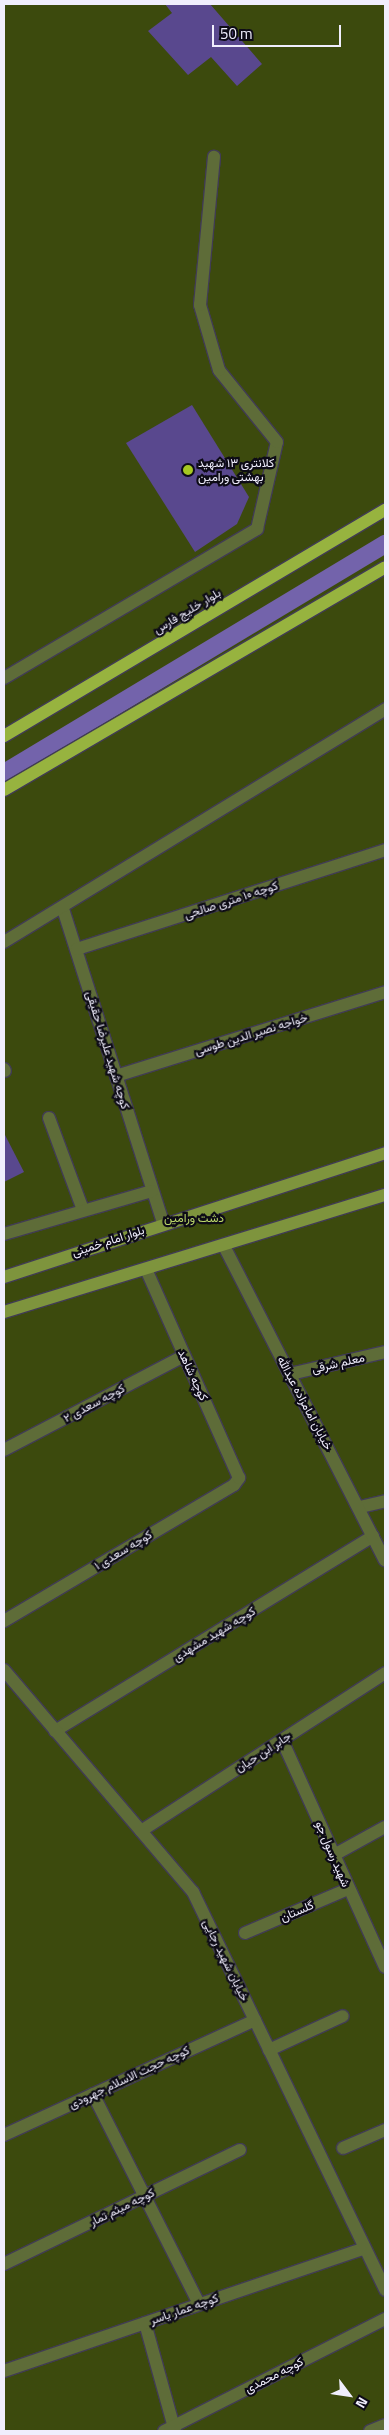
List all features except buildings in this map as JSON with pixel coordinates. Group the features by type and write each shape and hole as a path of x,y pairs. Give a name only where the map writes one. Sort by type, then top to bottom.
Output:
{"main road":[{"name":"بلوار خلیج فارس","path":"4,736 385,510"},
{"path":"4,790 385,567"},
{"name":"بلوار امام خمینی","path":"4,1277 163,1223 385,1153"},
{"path":"4,1312 147,1271 385,1195"}],"street":[{"path":"4,678 257,529 277,442 219,370 200,305 214,157"},
{"path":"4,942 63,909 385,709"},
{"name":"کوچه ۱۰ متری صالحی","path":"77,949 385,850"},
{"name":"کوچه شهید علیرضا حقیقی","path":"63,909 163,1223"},
{"name":"خواجه نصیر الدین طوسی","path":"116,1076 385,992"},
{"path":"49,1118 83,1210"},
{"path":"4,1234 152,1191"},
{"name":"خیابان امامزاده عبدالله","path":"224,1246 360,1507 385,1560"},
{"name":"کوچه شاهد","path":"147,1271 239,1478"},
{"name":"معلم شرقی","path":"290,1374 385,1352"},
{"name":"کوچه سعدی ۲","path":"4,1450 184,1356"},
{"name":"کوچه سعدی ۱","path":"4,1621 239,1478"},
{"path":"360,1507 385,1501"},
{"name":"کوچه شهید مشهدی","path":"55,1731 373,1536"},
{"name":"خیابان شهید رجایی","path":"4,1670 193,1892 385,2290"},
{"name":"جابر ابن حیان","path":"141,1831 385,1673"},
{"name":"شهید رسول جو","path":"282,1740 348,1890 385,1967"},
{"path":"334,1855 385,1827"},
{"name":"گلستان","path":"245,1933 348,1890"},
{"path":"269,2050 343,2016"},
{"name":"کوچه حجت الاسلام جهرودی","path":"4,2135 255,2020"},
{"path":"94,2094 143,2197 199,2304"},
{"path":"343,2148 385,2130"},
{"name":"کوچه میثم تمار","path":"4,2264 240,2150"},
{"name":"کوچه عمار یاسر","path":"4,2371 365,2248"},
{"name":"کوچه محمدی","path":"171,2430 385,2319"},
{"path":"145,2323 171,2430"},
{"path":"370,2431 385,2425"}],"green space":[{"name":"دشت ورامین","path":"4,4 385,4 385,2431 4,2431"}],"waterway":[{"path":"4,773 385,544"}],"place":[{"name":"کلانتری ۱۳ شهید بهشتی ورامین","path":"188,470"}]}
